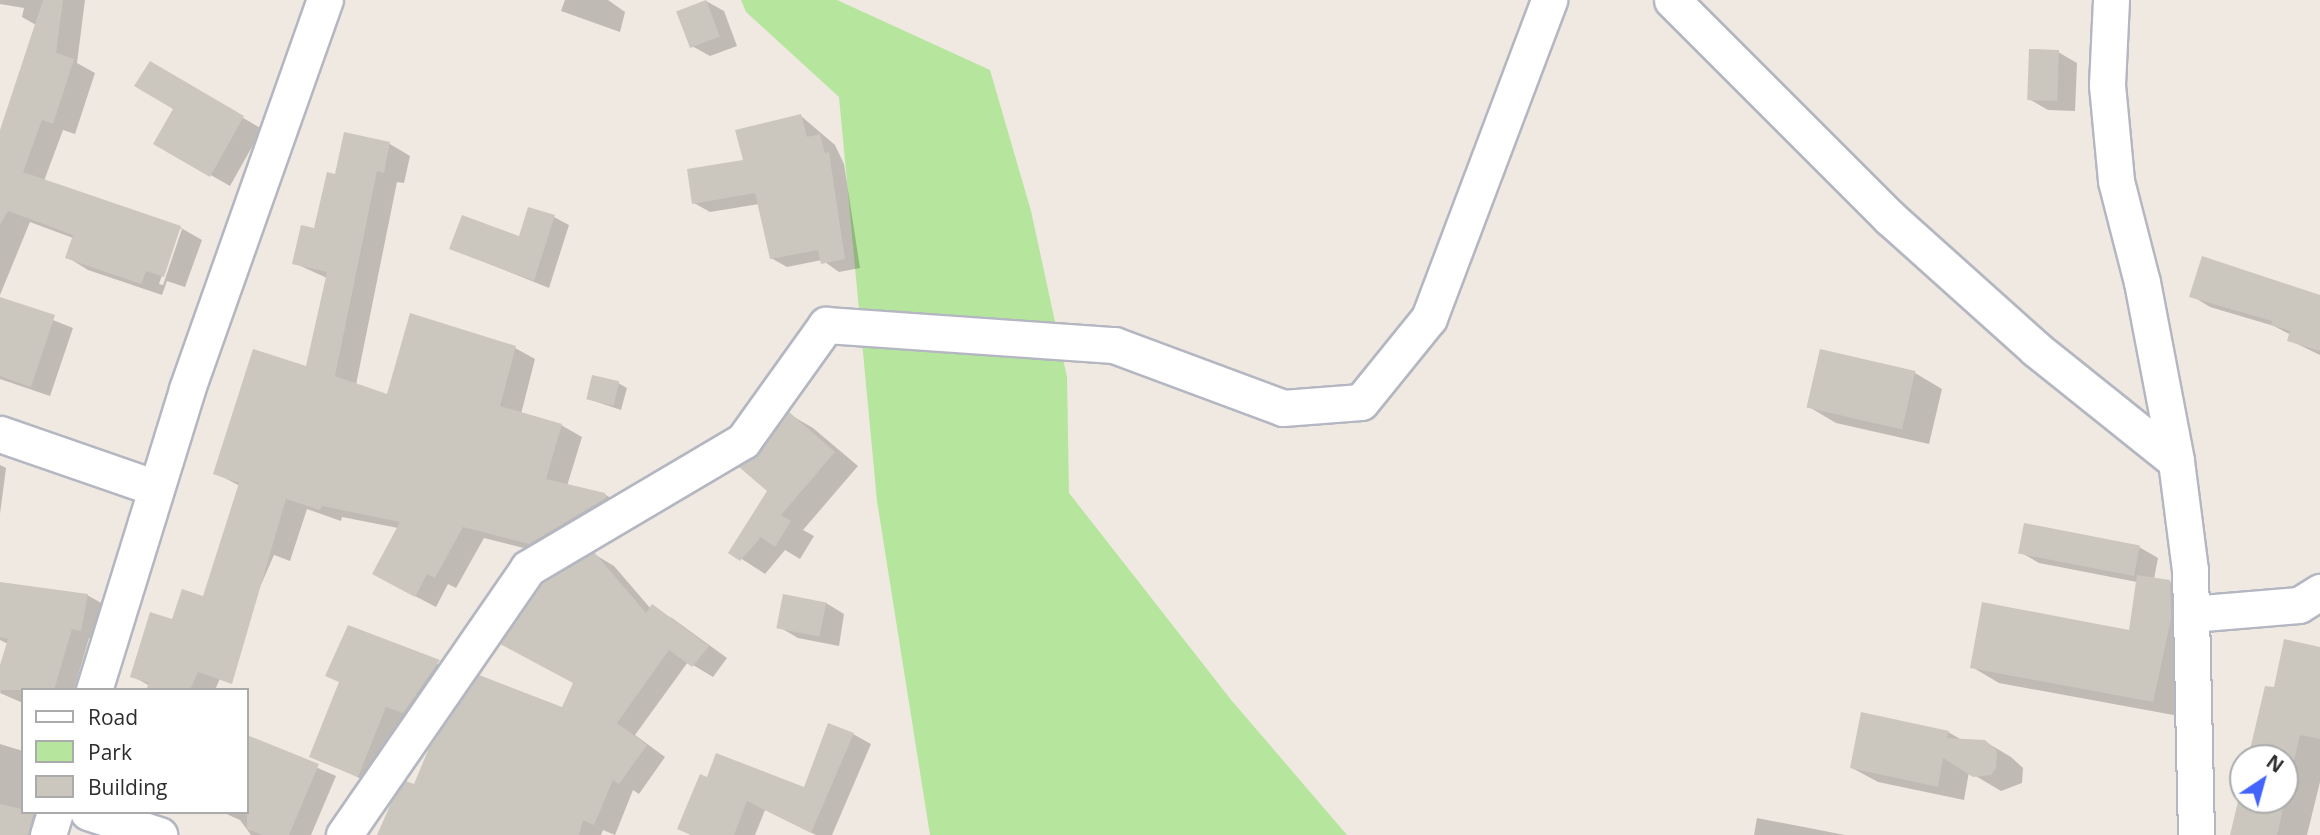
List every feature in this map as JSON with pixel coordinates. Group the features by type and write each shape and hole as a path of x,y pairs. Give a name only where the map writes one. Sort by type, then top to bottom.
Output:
{"street":[{"path":"95,688 156,488 267,153 325,0"},
{"path":"344,835 528,568 743,441 826,325 1114,345 1283,408 1361,402 1429,318 1549,0"},
{"path":"1672,0 1890,218 2036,349 2176,461"},
{"path":"2111,0 2108,85 2116,181 2142,282 2176,461 2191,614 2196,835"},
{"path":"0,434 156,488"},
{"path":"2191,614 2299,605 2320,592"},
{"path":"48,835 54,814"},
{"path":"94,814 159,835"}],"green space":[{"path":"741,0 837,0 990,70 1031,211 1067,377 1069,493 1232,701 1347,835 930,835 877,501 839,97 746,12"}],"building":[{"path":"43,0 63,0 56,53 74,59 53,124 42,120 23,172 181,226 164,277 146,271 141,284 65,258 73,235 8,211 0,225 0,130"},
{"path":"706,0 720,36 690,48 676,11"},
{"path":"2029,49 2059,50 2057,101 2027,100"},
{"path":"150,61 244,116 210,177 153,144 173,109 134,86"},
{"path":"801,114 807,137 820,134 825,153 829,152 845,259 821,264 818,250 770,259 755,193 692,204 687,169 743,160 735,130"},
{"path":"344,132 390,142 384,173 377,171 335,376 387,394 410,313 516,346 500,406 562,424 546,479 605,493 606,498 529,544 463,527 435,578 427,574 415,597 372,574 400,522 322,506 320,510 286,499 232,684 198,672 191,688 147,688 149,683 130,677 150,612 172,619 182,589 203,596 239,483 213,474 253,349 306,366 327,272 292,264 301,225 314,228 327,172 335,174"},
{"path":"528,207 555,215 534,281 449,249 462,215 519,236"},
{"path":"2202,256 2320,295 2320,351 2287,341 2290,331 2271,325 2272,321 2189,297"},
{"path":"0,297 55,315 31,387 0,376"},
{"path":"1820,349 1915,371 1902,430 1807,407"},
{"path":"592,375 619,381 614,406 586,399"},
{"path":"789,412 835,452 781,515 791,521 775,547 761,537 740,561 728,553 767,491 739,467 759,453"},
{"path":"2024,523 2140,546 2134,576 2018,553"},
{"path":"594,552 646,613 652,604 709,646 692,667 669,650 617,723 647,745 619,784 613,780 594,825 583,820 579,835 377,835 392,801 406,781 414,784 429,748 479,675 562,707 573,683 500,644 542,583"},
{"path":"2137,575 2170,580 2171,619 2153,702 1970,668 1982,602 2129,630"},
{"path":"0,582 88,594 81,631 72,629 55,688 0,690 0,665 8,639 0,637"},
{"path":"783,594 826,602 820,637 776,628"},
{"path":"348,625 440,660 403,713 386,707 358,777 309,757 339,682 325,676"},
{"path":"2284,639 2320,647 2320,739 2300,735 2298,744 2251,744 2265,686 2274,687"},
{"path":"1861,712 1949,731 1947,738 1985,740 1997,751 1996,768 1991,775 1973,777 1943,758 1938,787 1850,768"},
{"path":"828,723 854,733 811,833 747,801 734,835 691,835 677,829 700,774 707,777 716,753 804,787"},
{"path":"248,735 319,764 289,835 262,835 247,829"},
{"path":"0,804 21,809 21,814 33,814 28,835 0,835"},
{"path":"2235,814 2282,814 2277,835 2230,835"}]}
